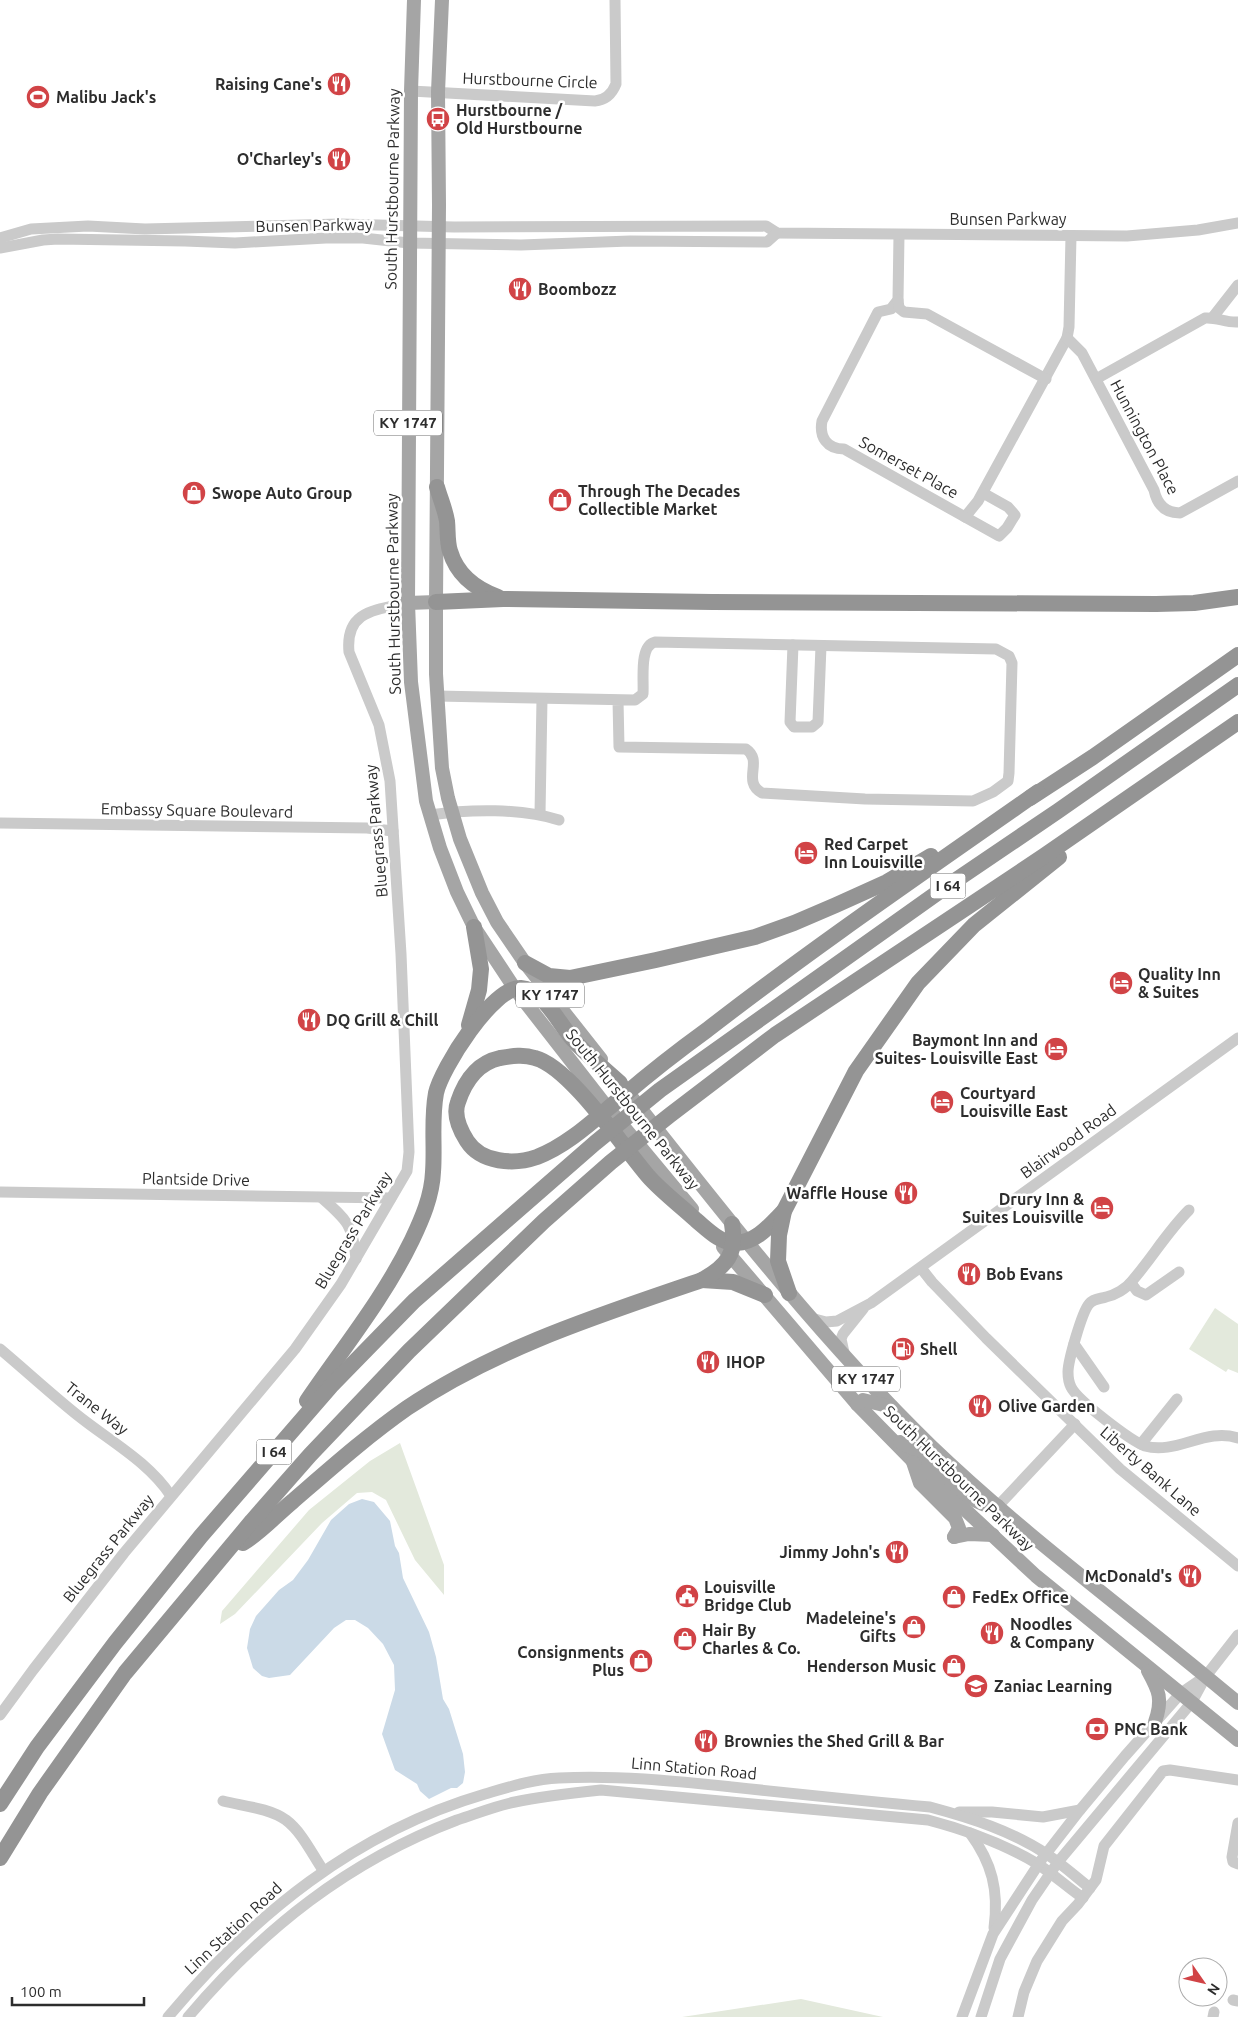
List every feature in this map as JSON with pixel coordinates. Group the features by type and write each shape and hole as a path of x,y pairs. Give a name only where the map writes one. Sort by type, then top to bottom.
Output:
{"highway":[{"path":"437,487 446,520 449,550 455,564 468,580 483,592 503,599"},
{"path":"436,602 503,599 1156,604 1238,597"},
{"path":"525,963 549,976 570,978 755,937 794,923 887,882 1038,792 1093,757 1238,655"},
{"name":"I 64","path":"0,1804 37,1746 115,1643 201,1536 332,1386 414,1301 595,1143 660,1090 940,891 1066,806 1238,685"},
{"name":"I 64","path":"0,1858 40,1793 125,1673 224,1554 310,1455 409,1351 544,1222 611,1162 776,1035 1044,856 1238,722"},
{"path":"789,1293 778,1261 779,1235 784,1212 856,1071 918,983 974,925 1176,764"},
{"path":"737,1247 712,1233 650,1179 571,1082 555,1068 536,1058 514,1055 491,1060 473,1072 462,1091 455,1109 460,1128 469,1145 487,1157 509,1162 533,1158 557,1148 586,1126 654,1070 787,968 1038,792"},
{"path":"465,1040 480,990 481,969 474,927"},
{"path":"266,1462 327,1371 369,1313 413,1240 426,1208 432,1186 433,1120 437,1091 446,1070 488,1008 496,1000 515,988 533,992 543,1000 574,1041 620,1083"},
{"path":"224,1554 251,1538 370,1435 407,1408 446,1384 519,1347 564,1327 702,1280 719,1270 737,1247 762,1234 784,1212"},
{"path":"732,1224 737,1247"},
{"path":"702,1280 733,1282 765,1295"}],"main road":[{"name":"South Hurstbourne Parkway","path":"414,0 410,90 408,603 411,682 416,732 430,815 457,892 474,927 515,988 603,1102 712,1233"},
{"name":"South Hurstbourne Parkway","path":"442,0 438,92 437,696 442,768 451,812 482,893 497,922 525,963 732,1224"},
{"path":"408,603 436,602"},
{"name":"South Hurstbourne Parkway","path":"737,1247 789,1293 845,1357 932,1446 998,1506 1238,1703"},
{"name":"South Hurstbourne Parkway","path":"737,1247 765,1295 857,1404 913,1461 1036,1576 1238,1740"},
{"path":"857,1404 863,1400 893,1407"},
{"path":"888,1436 921,1453 976,1502 991,1507 998,1506"},
{"path":"913,1461 920,1483 955,1518 959,1528 954,1537 969,1534 993,1535"},
{"path":"1145,1666 1159,1692 1159,1710 1155,1722"}],"street":[{"name":"Hurstbourne Circle","path":"410,90 595,101 606,98 613,91 616,84 614,0"},
{"name":"Bunsen Parkway","path":"0,238 31,229 88,226 145,229 340,224 438,227 766,226 777,234 1155,235 1238,223"},
{"name":"Bunsen Parkway","path":"0,248 58,239 185,241 235,244 326,238 363,238 409,242 521,245 630,241 767,242 777,234"},
{"path":"900,235 899,308 904,312 927,314 1046,379"},
{"name":"Somerset Place","path":"898,300 891,309 878,312 822,421 820,429 825,442 831,447 844,449 965,517 982,493 1067,338 1070,313 1071,236"},
{"path":"1214,317 1238,285"},
{"path":"1096,379 1205,318 1214,317 1229,323 1238,322"},
{"name":"Hunnington Place","path":"1067,338 1082,353 1154,490 1156,498 1166,510 1180,514 1238,481"},
{"path":"965,517 999,536 1007,528 1015,515 1008,507 982,493"},
{"name":"Bluegrass Parkway","path":"0,1715 95,1589 295,1349 323,1311 356,1259 407,1171 409,1152 402,961 390,781 384,746 371,702 349,652 348,642 349,631 362,616 380,609 408,603"},
{"path":"437,696 635,700 643,694 645,651 650,643 996,649 1009,656 1012,663 1008,781 994,792 973,801 865,799 762,793 755,789 752,783 754,759 746,749 619,747 618,700"},
{"path":"793,645 790,722 794,726 812,727 818,722 827,646"},
{"path":"540,814 542,699"},
{"path":"430,815 451,812 527,812 559,820"},
{"name":"Embassy Square Boulevard","path":"0,823 367,828 393,831"},
{"name":"Blairwood Road","path":"811,1318 826,1322 836,1321 867,1305 921,1268 1238,1038"},
{"name":"Plantside Drive","path":"0,1192 391,1198"},
{"path":"322,1198 344,1218 352,1230 356,1259"},
{"path":"1189,1210 1175,1224 1131,1283 1114,1294 1090,1302 1074,1344 1068,1370 1071,1388 1100,1415 1128,1437 1141,1444 1163,1447 1221,1434 1238,1438"},
{"name":"Liberty Bank Lane","path":"921,1268 986,1338 1120,1469 1238,1566"},
{"path":"1131,1283 1137,1290 1146,1295 1179,1272"},
{"name":"Blairwood Road","path":"845,1357 841,1339 843,1334 867,1305"},
{"path":"1074,1344 1104,1387"},
{"name":"Trane Way","path":"0,1349 76,1414 135,1458 163,1484 171,1496"},
{"path":"1141,1444 1177,1399"},
{"path":"998,1506 1075,1424"},
{"path":"981,2017 1000,1959 1032,1900 1058,1862 1186,1698 1238,1635"},
{"path":"962,2017 993,1934 1038,1865 1080,1810 1155,1722 1186,1698"},
{"path":"1018,2017 1032,1972 1062,1921 1086,1893 1099,1873 1104,1846 1163,1771 1170,1770 1238,1780"},
{"name":"Linn Station Road","path":"168,2017 233,1945 267,1914 323,1870 400,1826 427,1814 512,1786 557,1778 634,1777 930,1807 973,1819 1011,1835 1046,1854 1058,1862 1086,1893"},
{"name":"Linn Station Road","path":"188,2017 243,1956 283,1920 329,1885 405,1841 472,1815 514,1802 559,1794 601,1790 928,1820 1006,1846 1050,1874 1086,1893"},
{"path":"223,1801 277,1814 298,1832 323,1870"},
{"path":"950,1812 992,1812 1043,1817 1080,1810"},
{"path":"1238,1823 1232,1857 1233,1862 1238,1864"},
{"path":"968,1832 983,1851 994,1885 996,1902 993,1934"}],"shaded area":[{"path":"1215,1308 1238,1324 1238,1373 1228,1369 1226,1372 1189,1349"},
{"path":"400,1443 444,1565 444,1595 415,1560 386,1500 372,1492 357,1493 322,1523 235,1614 220,1624 222,1611 309,1510 370,1461"},
{"path":"801,1999 883,2017 682,2017"}],"water":[{"path":"362,1499 374,1502 390,1521 395,1546 399,1553 403,1578 429,1632 436,1657 443,1699 449,1709 463,1754 465,1772 463,1783 457,1788 451,1788 429,1799 420,1791 417,1784 395,1770 382,1734 395,1690 394,1665 383,1644 368,1628 355,1620 346,1620 334,1628 290,1675 269,1678 262,1676 253,1668 247,1648 250,1629 256,1616 279,1590 293,1580 308,1560 331,1520 349,1504"}],"place":[{"name":"Raising Cane's","path":"339,84"},
{"name":"Malibu Jack's","path":"38,97"},
{"name":"Hurstbourne / Old Hurstbourne","path":"438,119"},
{"name":"O'Charley's","path":"339,159"},
{"name":"Boombozz","path":"520,289"},
{"name":"Swope Auto Group","path":"194,493"},
{"name":"Through The Decades Collectible Market","path":"560,500"},
{"name":"Red Carpet Inn Louisville","path":"806,853"},
{"name":"Quality Inn & Suites","path":"1121,983"},
{"name":"DQ Grill & Chill","path":"309,1020"},
{"name":"Baymont Inn and Suites- Louisville East","path":"1056,1049"},
{"name":"Courtyard Louisville East","path":"942,1102"},
{"name":"Waffle House","path":"906,1193"},
{"name":"Drury Inn & Suites Louisville","path":"1102,1208"},
{"name":"Bob Evans","path":"969,1274"},
{"name":"Shell","path":"903,1349"},
{"name":"IHOP","path":"708,1362"},
{"name":"Olive Garden","path":"980,1406"},
{"name":"Jimmy John's","path":"897,1552"},
{"name":"McDonald's","path":"1190,1576"},
{"name":"Louisville Bridge Club","path":"687,1596"},
{"name":"FedEx Office","path":"954,1597"},
{"name":"Madeleine's Gifts","path":"914,1627"},
{"name":"Noodles & Company","path":"992,1633"},
{"name":"Hair By Charles & Co.","path":"685,1639"},
{"name":"Consignments Plus","path":"641,1661"},
{"name":"Henderson Music","path":"954,1666"},
{"name":"Zaniac Learning","path":"976,1686"},
{"name":"PNC Bank","path":"1097,1729"},
{"name":"Brownies the Shed Grill & Bar","path":"706,1741"}]}
